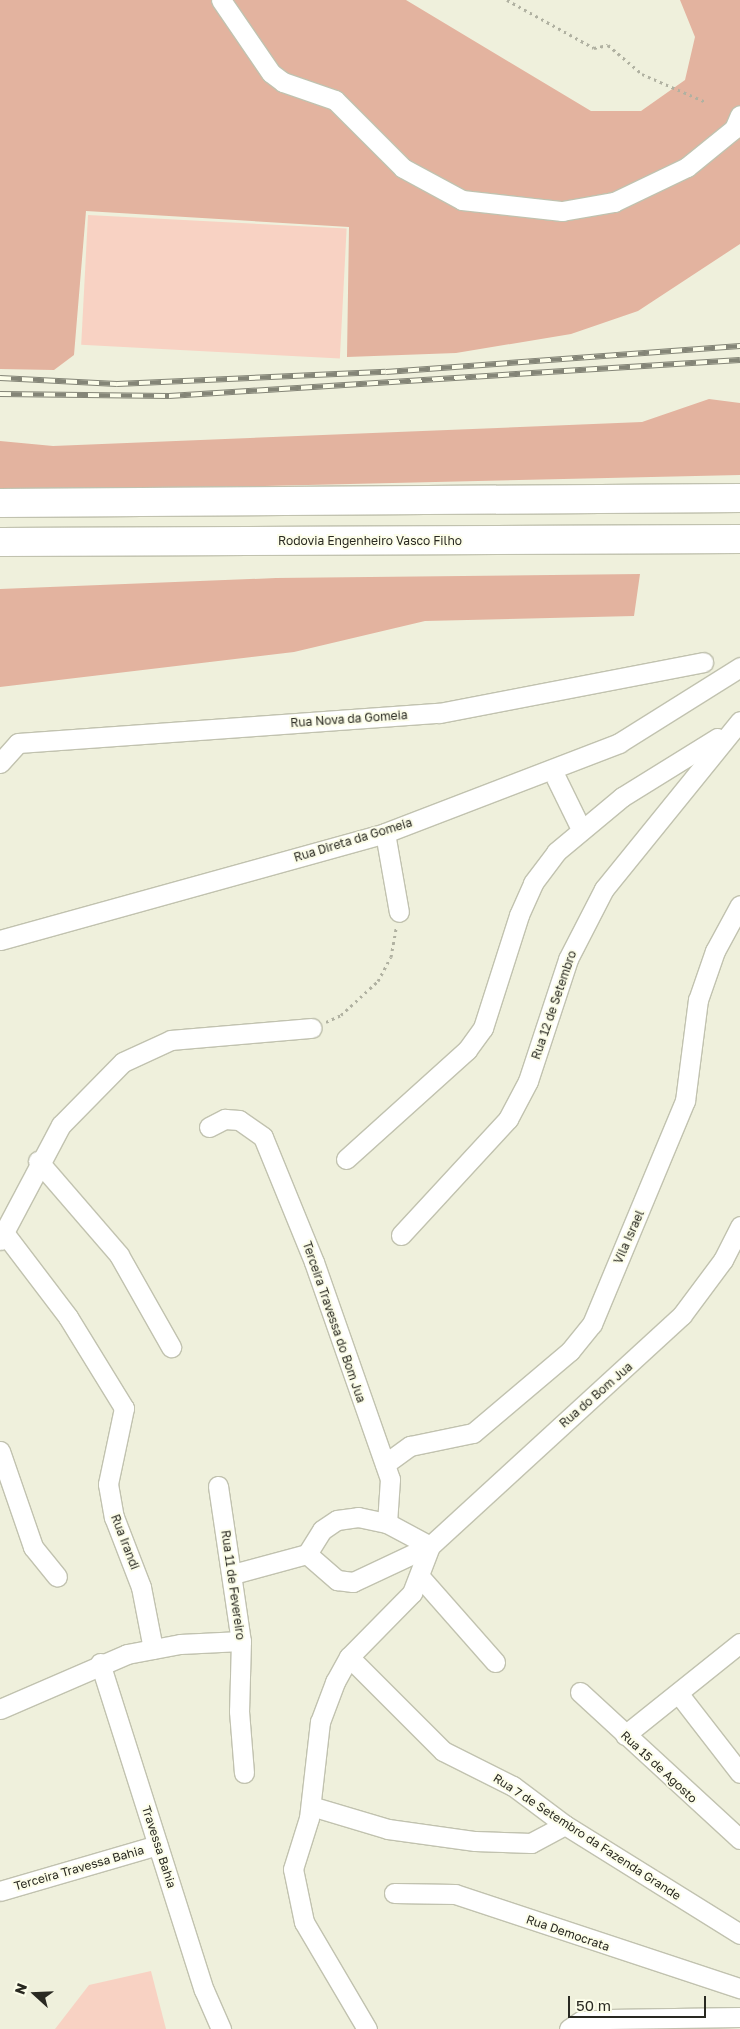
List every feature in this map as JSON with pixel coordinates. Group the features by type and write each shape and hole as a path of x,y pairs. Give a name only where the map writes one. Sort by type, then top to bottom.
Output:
{"highway":[{"path":"0,503 740,498"},
{"name":"Rodovia Engenheiro Vasco Filho","path":"0,542 740,539"}],"street":[{"path":"221,0 271,73 283,82 336,100 403,168 462,200 562,211 614,202 687,167 734,129 740,115"},
{"name":"Rua Nova da Gomeia","path":"0,763 18,744 439,713 703,662"},
{"name":"Rua Direta da Gomeia","path":"0,940 385,833 619,743 740,667"},
{"path":"346,1159 467,1050 483,1028 533,883 581,829 622,797 735,726"},
{"name":"Rua 12 de Setembro","path":"400,1236 508,1119 528,1081 568,959 604,889 735,726"},
{"path":"556,778 581,829"},
{"path":"385,833 399,912"},
{"name":"Vila Israel","path":"385,1464 410,1446 473,1433 570,1351 592,1324 679,1118 692,1057 698,1000 715,950 740,905"},
{"path":"2,1237 38,1162 83,1098 123,1062 144,1050 208,1035 311,1028"},
{"name":"Terceira Travessa do Bom Jua","path":"209,1127 225,1119 239,1120 263,1136 314,1262 385,1464 392,1493 387,1523"},
{"path":"38,1162 119,1255 171,1347"},
{"name":"Rua do Bom Jua","path":"430,1546 682,1315 722,1260 740,1226"},
{"name":"Rua Irandi","path":"2,1237 68,1317 124,1408 108,1484 114,1517 141,1587 153,1649"},
{"path":"0,1451 33,1547 57,1577"},
{"name":"Rua 11 de Fevereiro","path":"218,1486 233,1574 241,1641 239,1711 244,1773"},
{"path":"233,1574 307,1554 322,1530 337,1520 358,1517 387,1523 430,1546"},
{"path":"307,1554 337,1580 353,1582 430,1546"},
{"path":"367,2029 314,1942 294,1888 295,1858 311,1806 320,1722 350,1657 412,1593 421,1578 430,1546"},
{"path":"421,1578 494,1662"},
{"path":"0,1709 100,1663 153,1649 241,1641"},
{"path":"625,1735 740,1643"},
{"name":"Rua 7 de Setembro da Fazenda Grande","path":"350,1657 443,1751 513,1786 565,1825 740,1934"},
{"name":"Travessa Bahia","path":"100,1663 157,1845 221,2029"},
{"name":"Rua 15 de Agosto","path":"580,1692 740,1839"},
{"path":"678,1693 740,1773"},
{"path":"311,1806 388,1829 474,1841 531,1843 565,1825"},
{"name":"Terceira Travessa Bahia","path":"0,1891 157,1845"},
{"name":"Rua Democrata","path":"394,1892 455,1894 740,1988"},
{"path":"573,2026 740,2017"}],"path":[{"path":"507,0 594,48 608,45 642,74 706,102"},
{"path":"311,1028 341,1015 378,982 391,957 399,912"}],"shaded area":[{"path":"0,0 406,0 591,111 641,111 685,80 695,37 680,0 740,0 740,244 638,311 571,334 456,353 347,357 349,227 86,211 74,355 54,370 0,369"},
{"path":"88,215 347,229 340,358 81,345"},
{"path":"709,399 740,403 740,475 0,492 0,441 53,446 642,422"},
{"path":"640,574 634,616 425,621 294,652 0,687 0,589 276,578"},
{"path":"151,1971 166,2029 55,2029 89,1985"}],"railway":[{"path":"0,378 117,384 386,372 740,346"},
{"path":"0,394 169,396 740,360"}]}
